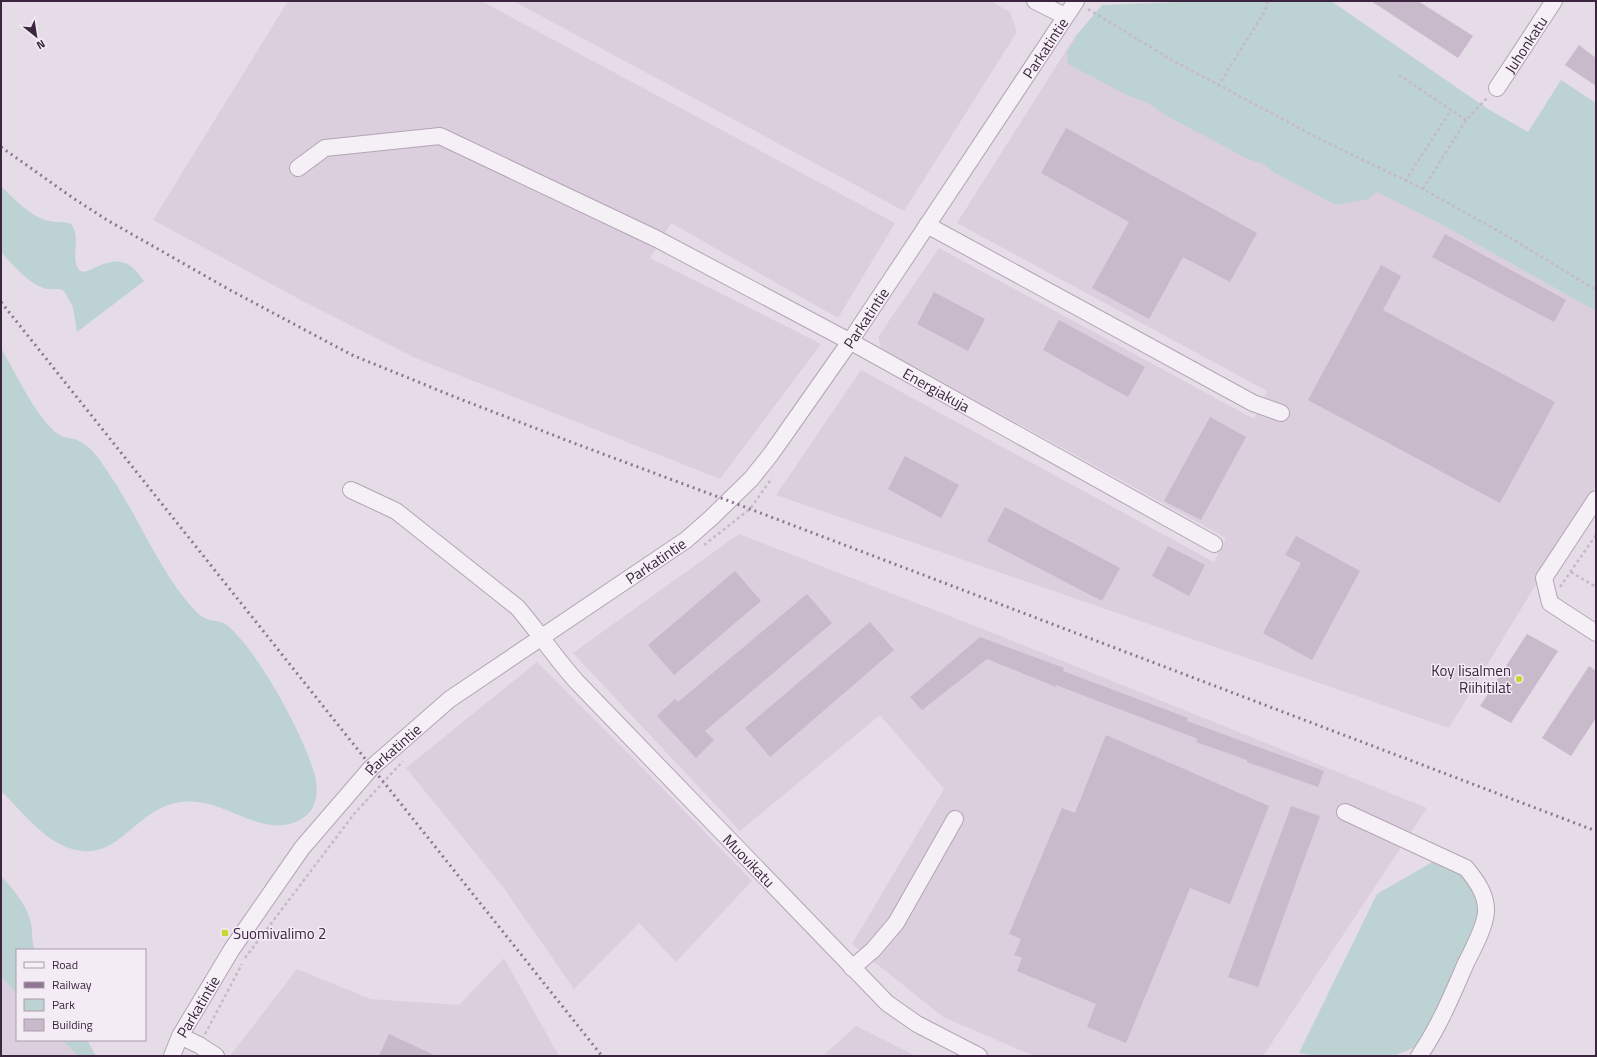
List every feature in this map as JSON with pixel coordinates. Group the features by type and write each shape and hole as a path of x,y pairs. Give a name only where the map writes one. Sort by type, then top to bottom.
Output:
{"street":[{"path":"1035,1 1065,16"},
{"name":"Juhonkatu","path":"1497,88 1554,1"},
{"name":"Parkatintie","path":"172,1056 180,1036 232,949 298,855 371,768 450,699 660,559 711,518 751,479 771,454 849,343 1065,16 1081,4"},
{"name":"Energiakuja","path":"298,168 325,148 440,136 657,239 849,343 878,357 1214,544"},
{"path":"927,225 1253,403 1281,413"},
{"name":"Muovikatu","path":"351,490 396,511 499,591 517,607 561,664 577,682 852,968 887,1002 917,1024 979,1056"},
{"path":"1596,499 1544,578 1550,603 1596,633"},
{"path":"1345,812 1466,868 1478,881 1484,897 1486,912 1478,937 1433,1036 1419,1056"},
{"path":"852,968 872,950 896,923 955,819"},
{"path":"180,1036 200,1045 216,1056"}],"path":[{"path":"1218,86 1265,11 1268,1"},
{"path":"1081,4 1170,60 1316,137 1423,189 1509,237 1596,290"},
{"path":"1399,75 1466,120"},
{"path":"1423,189 1466,120 1497,88"},
{"path":"1405,180 1451,110"},
{"path":"698,550 750,509 773,477"},
{"path":"1550,603 1596,535"},
{"path":"1570,572 1596,587"},
{"path":"200,1045 244,960 354,814 405,759"}],"shaded area":[{"path":"288,1 481,1 895,223 838,318 671,223 650,258 821,344 720,479 413,357 299,299 153,220"},
{"path":"513,1 991,1 1010,12 1017,32 904,211"},
{"path":"1074,38 1439,223 1596,311 1596,485 1449,728 776,495 861,370 1214,562 1226,538 881,348 878,337 939,248 1254,419 1267,391 957,223"},
{"path":"739,534 983,629 1427,808 1263,1056 1034,1056 943,1017 852,944 944,789 880,715 740,831 573,653"},
{"path":"537,662 634,759 752,881 676,962 639,923 574,989 503,887 406,768"},
{"path":"504,958 559,1056 230,1056 297,969 370,999 459,1005"},
{"path":"1,977 16,992 16,1041 63,1041 78,1056 1,1056"},
{"path":"856,1026 916,1056 823,1056"}],"green space":[{"path":"1205,1 1331,1 1488,109 1528,132 1561,80 1596,103 1596,311 1439,223 1377,192 1368,199 1336,205 1275,173 1264,164 1250,160 1165,115 1148,103 1127,95 1068,64 1067,51 1076,39 1074,38 1102,5"},
{"path":"1,186 23,207 36,216 49,221 71,224 76,235 76,260 80,271 84,272 102,264 116,261 128,264 144,281 77,332 73,307 64,291 59,289 46,289 37,285 20,272 1,252"},
{"path":"1,348 31,402 46,422 58,434 83,443 100,460 166,572 189,604 202,617 228,626 240,638 267,676 281,699 304,744 316,781 317,792 315,802 311,811 303,818 291,823 279,825 268,824 256,822 209,804 181,802 166,806 153,812 120,839 108,846 96,850 83,851 70,848 48,836 28,819 1,791"},
{"path":"1436,860 1471,879 1481,907 1468,942 1420,1045 1394,1056 1314,1056 1299,1053 1377,894"},
{"path":"1,876 15,892 29,916 35,949 16,949 16,992 1,977"},
{"path":"63,1041 88,1041 96,1056 78,1056"}],"building":[{"path":"1371,1 1418,1 1473,36 1458,58"},
{"path":"1579,45 1596,58 1596,86 1565,65"},
{"path":"1066,128 1257,233 1230,282 1183,257 1149,319 1092,288 1129,222 1041,173"},
{"path":"1445,234 1566,300 1554,322 1432,257"},
{"path":"1381,265 1401,276 1383,310 1555,402 1500,503 1308,400"},
{"path":"934,292 985,319 968,351 917,324"},
{"path":"1059,320 1145,367 1128,397 1043,350"},
{"path":"1210,417 1246,437 1201,520 1164,501"},
{"path":"905,456 959,485 941,518 888,489"},
{"path":"1005,507 1120,568 1102,601 987,541"},
{"path":"1296,536 1360,571 1312,660 1263,633 1301,563 1285,555"},
{"path":"1168,546 1205,565 1189,596 1152,576"},
{"path":"735,571 761,601 674,675 648,645"},
{"path":"807,594 832,623 705,731 714,740 696,758 657,716 675,699 678,702"},
{"path":"870,622 894,650 770,757 745,728"},
{"name":"Koy Iisalmen Riihitilat","path":"1527,634 1558,651 1511,723 1480,706"},
{"path":"980,637 1064,668 1063,671 1188,718 1187,721 1324,771 1318,787 1247,762 1247,760 1196,742 1198,739 1056,685 1056,687 987,659 922,710 910,697"},
{"path":"1589,666 1596,671 1596,718 1571,756 1542,738"},
{"path":"1106,735 1269,806 1230,904 1190,888 1126,1043 1087,1027 1096,1004 1017,971 1022,958 1014,955 1021,939 1009,934 1062,808 1075,813"},
{"path":"1291,806 1320,816 1258,987 1228,977"},
{"path":"389,1034 436,1056 379,1056"}],"railway":[{"path":"1,147 107,220 230,290 352,355 571,442 1596,831"},
{"path":"1,302 602,1056"}],"place":[{"name":"Koy Iisalmen Riihitilat","path":"1519,679"},
{"name":"Suomivalimo 2","path":"225,933"}]}
